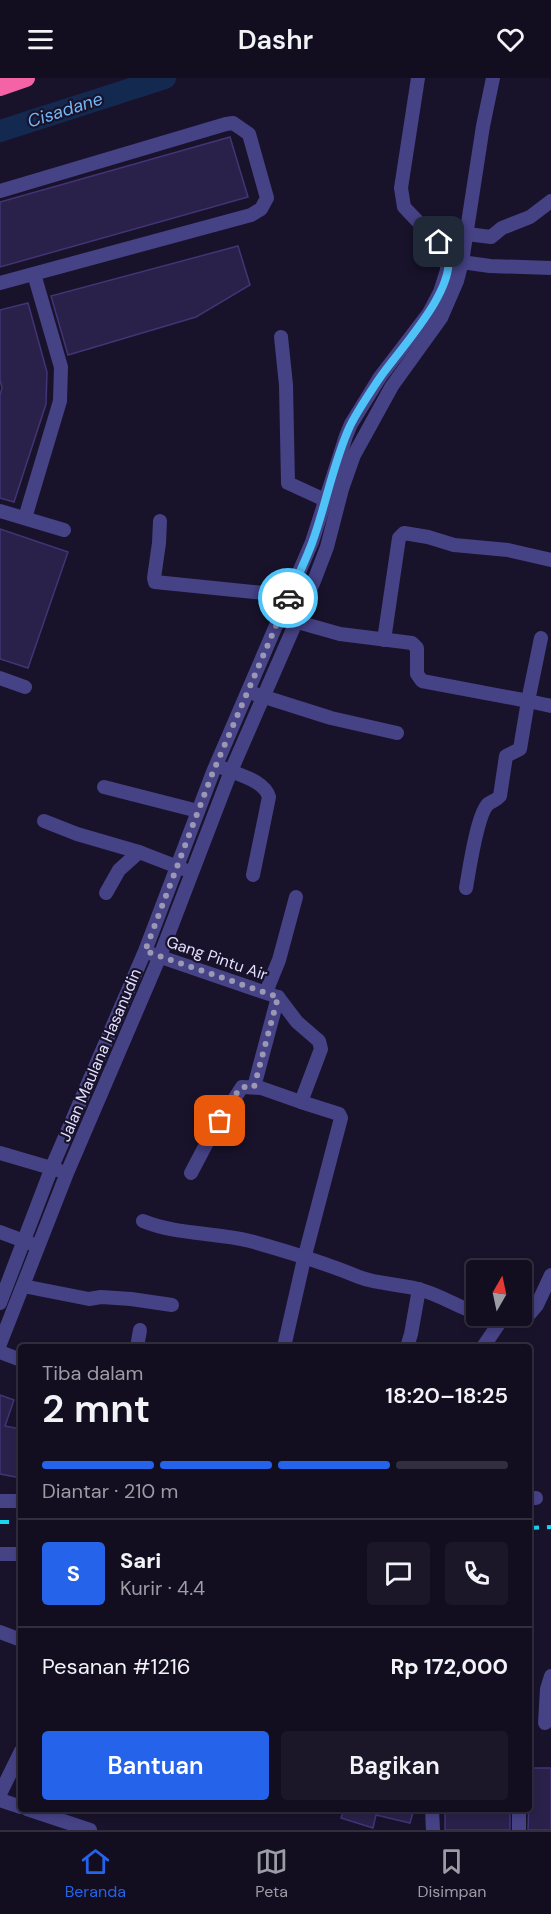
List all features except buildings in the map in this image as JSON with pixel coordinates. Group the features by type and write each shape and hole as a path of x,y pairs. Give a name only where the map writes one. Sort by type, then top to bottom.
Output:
{"highway":[{"path":"0,87 26,78"}],"street":[{"path":"418,78 401,188 404,207 455,261 490,266 551,268"},
{"name":"Jalan Maulana Hasanudin","path":"0,1344 67,1173 160,956 231,771 327,547 336,486 351,424 380,377 429,313 440,292 447,270 455,261 466,234 493,78"},
{"path":"0,191 233,123 249,134 267,198 261,209 251,215 0,283"},
{"path":"466,234 490,237 502,228 530,217 551,201"},
{"name":"Jalan Maulana Hasanudin","path":"0,1303 12,1236 52,1167 145,951 194,810 216,765 312,542 325,500 336,486 392,386 441,318 457,281 455,261"},
{"path":"25,518 60,401 62,382 61,368 34,274"},
{"path":"281,337 286,385 288,483 325,500"},
{"path":"380,377 392,386"},
{"path":"0,511 64,530"},
{"path":"160,521 155,582 264,593 287,599"},
{"path":"384,640 399,538 404,533 454,545 508,550 551,560"},
{"path":"312,542 327,547"},
{"path":"279,616 340,634 415,644 417,674 422,681 551,705"},
{"path":"466,888 481,819 488,804 500,796 506,756 520,749 541,638"},
{"path":"0,678 25,687"},
{"path":"248,691 331,718 398,733"},
{"path":"216,765 259,784 267,791 269,798 253,875"},
{"path":"104,787 194,810"},
{"path":"44,821 191,872"},
{"path":"106,893 119,870 144,854"},
{"path":"254,1087 279,960 296,897"},
{"name":"Gang Pintu Air","path":"145,951 272,994"},
{"path":"272,994 297,1022 319,1041 321,1049 301,1102"},
{"path":"191,1173 211,1135 242,1087 254,1087 339,1114 341,1118 304,1259 285,1344"},
{"path":"7,1155 67,1173"},
{"path":"143,1221 170,1230 247,1240 296,1254 304,1259 349,1272 360,1278 419,1289 466,1308"},
{"path":"12,1236 38,1246"},
{"path":"532,1311 551,1275"},
{"path":"23,1286 88,1299 101,1297 131,1299 172,1305"},
{"path":"408,1344 419,1289"},
{"path":"485,1344 497,1326"},
{"path":"138,1344 140,1330"},
{"path":"0,1352 18,1359"},
{"path":"0,1500 18,1501"},
{"path":"0,1554 18,1554"},
{"path":"0,1632 18,1639"},
{"path":"532,1723 548,1723 547,1689 551,1676"},
{"path":"0,1794 18,1757"},
{"path":"0,1800 18,1806"},
{"path":"45,1812 90,1830"},
{"path":"432,1812 433,1830"},
{"path":"519,1812 519,1830"}],"waterway":[{"name":"Cisadane","path":"0,131 165,78"}],"railway":[{"path":"0,1522 18,1522"},
{"path":"532,1528 551,1527"}],"way so far":[{"path":"220,1121 238,1091 242,1087 254,1087 278,997 145,951 213,772 288,598"}],"route":[{"path":"288,598 312,542 351,424 380,377 429,313 440,292 448,260 447,252 439,242"}]}
